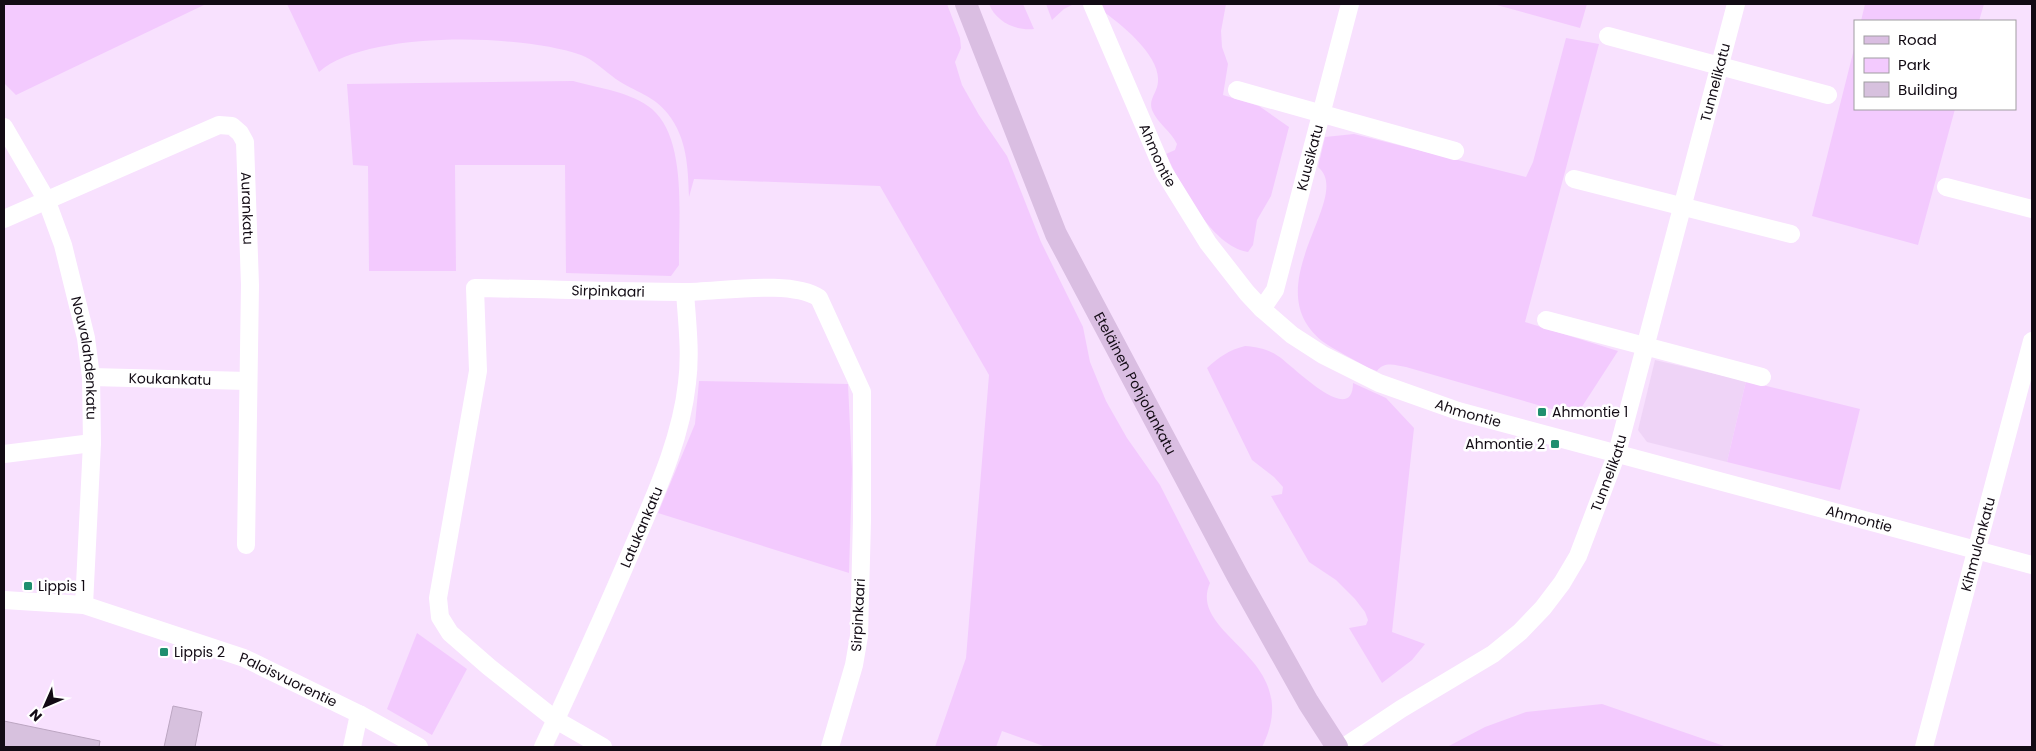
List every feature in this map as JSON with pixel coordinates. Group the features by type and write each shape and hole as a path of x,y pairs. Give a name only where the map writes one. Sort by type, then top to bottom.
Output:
{"main road":[{"name":"Eteläinen Pohjolankatu","path":"966,4 1056,234 1237,575 1337,747"}],"street":[{"name":"Ahmontie","path":"1092,4 1164,172 1208,243 1262,309 1292,335 1323,355 1380,383 1458,412 2032,565"},
{"name":"Kuusikatu","path":"1262,309 1275,290 1350,4"},
{"name":"Tunnelikatu","path":"1344,747 1401,709 1493,654 1520,632 1543,608 1562,583 1578,556 1617,453 1736,4"},
{"path":"1608,36 1828,95"},
{"path":"1237,90 1455,151"},
{"name":"Aurankatu","path":"4,219 46,199 219,126 232,126 240,133 246,142 249,276 246,545"},
{"name":"Nouvalahdenkatu","path":"4,127 46,199 63,245 86,338 91,377 92,443 84,605"},
{"path":"1574,179 1791,234"},
{"path":"1946,187 2032,209"},
{"name":"Sirpinkaari","path":"603,747 556,720 489,667 450,632 440,617 438,598 478,371 475,288 684,292 756,288 809,291 819,298 862,392 859,636 854,665 830,747"},
{"name":"Latukankatu","path":"542,747 580,671 656,495 677,434 687,383 689,353 684,292"},
{"path":"1546,320 1762,377"},
{"name":"Kihmulankatu","path":"1924,747 2032,341"},
{"name":"Koukankatu","path":"91,377 248,381"},
{"path":"4,454 92,443"},
{"name":"Paloisvuorentie","path":"4,600 84,605 244,658 359,714 419,747"},
{"path":"352,747 359,714"}],"shaded area":[{"path":"1655,360 1746,381 1727,462 1647,442 1638,430"}],"green space":[{"path":"4,4 206,4 16,95 4,83"},
{"path":"287,4 947,4 960,38 961,48 955,62 962,85 979,115 1007,156 1041,242 1083,327 1090,362 1106,401 1127,438 1160,485 1210,583 1207,602 1214,619 1259,670 1269,691 1272,716 1262,747 1046,747 1002,731 996,747 935,747 966,658 989,375 880,186 694,179 689,197 687,164 683,143 668,114 655,101 619,81 586,57 555,48 523,43 485,40 446,40 408,43 372,49 341,58 319,72"},
{"path":"989,4 1023,4 1034,29 1014,27 1007,24 996,16"},
{"path":"1046,4 1074,4 1064,9 1052,20"},
{"path":"1100,4 1226,4 1221,31 1222,47 1228,64 1223,95 1259,106 1289,127 1271,196 1257,220 1253,245 1248,252 1234,247 1222,238 1209,226 1188,197 1166,154 1175,150 1177,144 1152,110 1151,102 1158,81 1153,61 1128,31 1101,10"},
{"path":"1493,4 1587,4 1580,28"},
{"path":"1865,4 1984,4 1979,20 1861,20"},
{"path":"1566,38 1599,44 1525,322 1618,351 1576,416 1406,367 1386,365 1377,371 1368,368 1322,341 1304,319 1298,295 1301,270 1308,245 1325,199 1326,181 1318,167 1325,137 1354,134 1526,177 1533,162"},
{"path":"1854,49 1854,110 1955,110 1918,245 1812,216"},
{"path":"573,81 635,98 652,109 663,123 671,140 679,182 679,265 671,276 566,273 565,165 455,165 456,271 369,271 368,166 353,165 347,84"},
{"path":"1245,346 1262,349 1274,354 1332,397 1343,399 1350,395 1353,383 1386,398 1414,428 1392,632 1425,644 1412,660 1382,683 1349,628 1366,625 1368,620 1365,612 1336,580 1309,562 1271,496 1282,494 1283,487 1274,477 1252,460 1207,368 1225,354"},
{"path":"699,381 848,384 852,470 849,573 658,513 695,424"},
{"path":"1746,381 1860,409 1840,490 1727,462"},
{"path":"417,633 467,669 432,735 387,709"},
{"path":"1602,704 1727,747 1447,747 1485,727 1526,712"}],"building":[{"path":"173,706 202,712 195,747 164,747"},
{"path":"4,721 100,741 99,747 4,747"}],"place":[{"name":"Ahmontie 1","path":"1542,412"},
{"name":"Ahmontie 2","path":"1555,444"},
{"name":"Lippis 1","path":"28,586"},
{"name":"Lippis 2","path":"164,652"}]}
